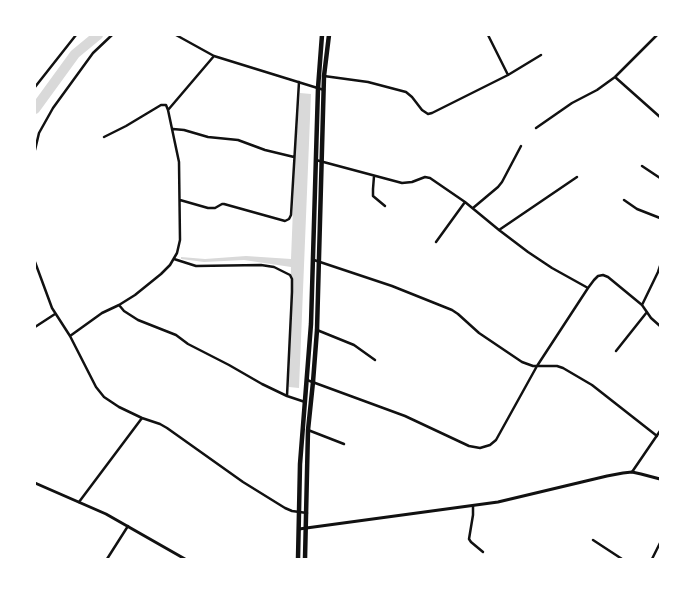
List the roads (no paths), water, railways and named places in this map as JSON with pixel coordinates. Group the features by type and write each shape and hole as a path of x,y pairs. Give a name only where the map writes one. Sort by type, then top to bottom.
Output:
{"highway":[{"path":"298,559 300,464 311,324 318,75 322,35"},
{"path":"305,559 308,430 317,330 320,262 324,76 329,35"}],"street":[{"path":"35,87 76,35"},
{"path":"35,150 41,128 53,108 93,53 112,35"},
{"path":"176,35 214,56 324,90"},
{"path":"488,35 508,75"},
{"path":"536,128 572,103 598,90 615,77 657,35"},
{"path":"318,75 368,82 406,92 410,94 422,110 432,114 508,75 541,55"},
{"path":"168,110 214,56"},
{"path":"615,77 660,117"},
{"path":"180,200 208,208 224,204 287,220 291,215 299,82"},
{"path":"70,336 102,314 135,295 161,274 174,259 180,246 179,162 166,105 161,105 104,137"},
{"path":"172,129 184,130 208,137 238,140 265,150 294,157"},
{"path":"473,208 502,182 521,146"},
{"path":"316,160 402,183 430,178 552,268 588,288"},
{"path":"642,166 660,178"},
{"path":"374,176 374,196 386,206"},
{"path":"499,230 576,177"},
{"path":"624,200 637,209 660,218"},
{"path":"436,242 465,202"},
{"path":"174,259 196,266 261,265 274,267 290,274 292,292 287,396"},
{"path":"314,260 392,286 452,310 479,333 526,364 557,366 592,385 656,436"},
{"path":"35,262 48,301 70,336 100,393 110,401 142,418 167,428 243,482 288,510 307,513"},
{"path":"642,305 660,266"},
{"path":"307,380 405,416 469,446 480,448 490,445 496,440 537,366 588,288 598,276 608,277 642,305 660,326"},
{"path":"119,305 124,311 138,320 176,335 188,344 262,384 287,396 311,404"},
{"path":"616,351 647,312"},
{"path":"35,328 55,314"},
{"path":"317,330 354,346 375,360"},
{"path":"79,502 142,418"},
{"path":"302,427 344,444"},
{"path":"632,472 660,431"},
{"path":"299,529 498,502 607,476 632,472 660,479"},
{"path":"35,483 106,514 185,559"},
{"path":"474,506 469,539 483,552"},
{"path":"108,559 128,526"},
{"path":"593,540 622,559"},
{"path":"652,559 660,543"}],"waterway":[{"path":"35,109 75,54 98,35"}]}
